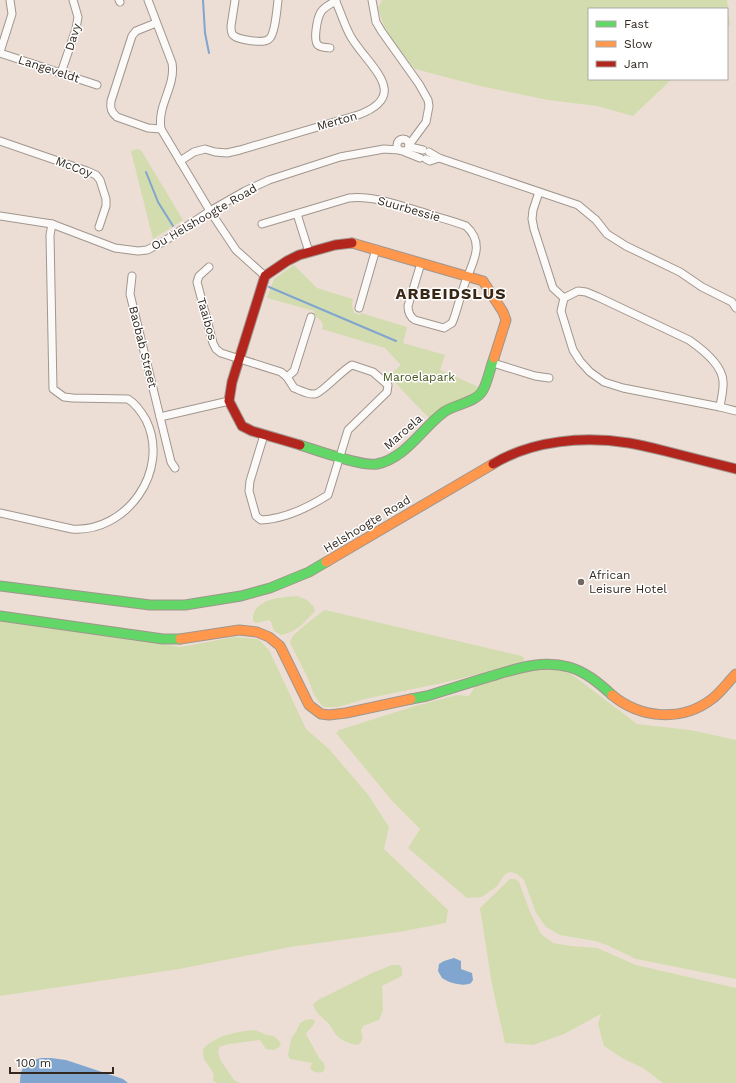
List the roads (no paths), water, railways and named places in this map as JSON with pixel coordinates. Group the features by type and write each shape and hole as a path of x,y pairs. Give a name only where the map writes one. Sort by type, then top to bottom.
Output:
{"street":[{"path":"0,53 12,14 10,0"},
{"name":"Davy","path":"61,73 76,29 78,17 72,0"},
{"path":"148,0 172,62 174,71 171,85 160,115 161,129 210,211 236,250 265,276 232,382 229,401 160,417"},
{"path":"235,0 231,26 233,35 238,38 260,42 271,38 278,0"},
{"name":"Merton","path":"180,161 194,152 205,149 227,153 370,111 382,101 384,95 384,82 351,37 335,1 321,11 318,17 316,34 317,45 320,47 330,48"},
{"name":"Ou Helshoogte Road","path":"0,216 52,224 115,248 138,251 147,250 163,242 210,211 245,191 269,180 340,157 384,149 406,147 426,122 429,106 428,100 419,84 376,22 373,14 373,1"},
{"path":"156,23 136,31 132,36 110,106 113,114 117,117 148,128 161,129"},
{"name":"Langeveldt","path":"0,53 97,85"},
{"name":"McCoy","path":"0,141 96,175 103,188 106,206 99,227"},
{"path":"406,147 424,155 439,158 578,205 596,220 607,234 626,246 680,272 702,287 732,302 736,308"},
{"path":"539,192 533,210 532,219 534,229 553,288 564,298"},
{"name":"Suurbessie","path":"262,224 349,198 358,197 369,198 466,226 475,238 477,246 476,255 452,323 444,328 415,320 408,311 408,306 421,263"},
{"path":"297,214 309,252"},
{"path":"0,513 72,529 83,530 93,528 112,520 133,504 143,490 153,457 152,441 148,426 133,402 128,399 64,397 53,389 50,235 52,224"},
{"name":"Maroela","path":"229,401 242,426 264,435 362,463 376,465 389,460 402,451 445,411 477,398 483,391 506,320 503,312 483,281 352,243 335,245 309,252 287,261 265,276"},
{"path":"359,308 376,250"},
{"name":"Taaibos","path":"209,267 199,276 197,282 213,343 221,353 240,359"},
{"name":"Baobab Street","path":"132,276 130,294 171,462 175,468"},
{"path":"564,298 578,291 586,292 689,340 703,350 723,378 720,407"},
{"path":"564,298 561,311 573,350 590,372 604,382 623,388 736,411"},
{"path":"287,377 294,371 311,317"},
{"path":"240,359 281,372 287,377 294,388 310,394 316,394 345,369 352,366 373,372 388,385 387,392 348,430 328,495 310,505 269,520 261,520 256,516 249,491 250,481 264,435"},
{"path":"493,363 535,376 549,378"},
{"name":"Helshoogte Road","path":"0,586 150,605 185,605 241,596 270,588 309,572 500,459 549,443 596,439 614,441 736,469"},
{"path":"0,616 163,639 182,639 235,630 252,631 264,634 273,639 280,646 309,705 321,714 329,715 346,713 427,696 526,666 541,664 557,664 574,668 593,679 624,704 637,710 654,714 681,714 697,709 712,699 736,674"}],"water":[{"path":"454,958 461,961 461,969 472,973 473,980 471,983 464,985 456,984 442,978 438,971 439,964"},
{"path":"41,1058 66,1060 123,1079 128,1083 20,1083 20,1077 24,1066 31,1061"}],"waterway":[{"path":"203,0 205,33 209,53"},
{"path":"146,172 158,202 173,226"},
{"path":"269,287 396,341"}],"place":[{"name":"African Leisure Hotel","path":"581,582"}],"district":[{"name":"ARBEIDSLUS","path":"451,293"}],"park label":[{"name":"Maroelapark","path":"419,377"}]}
